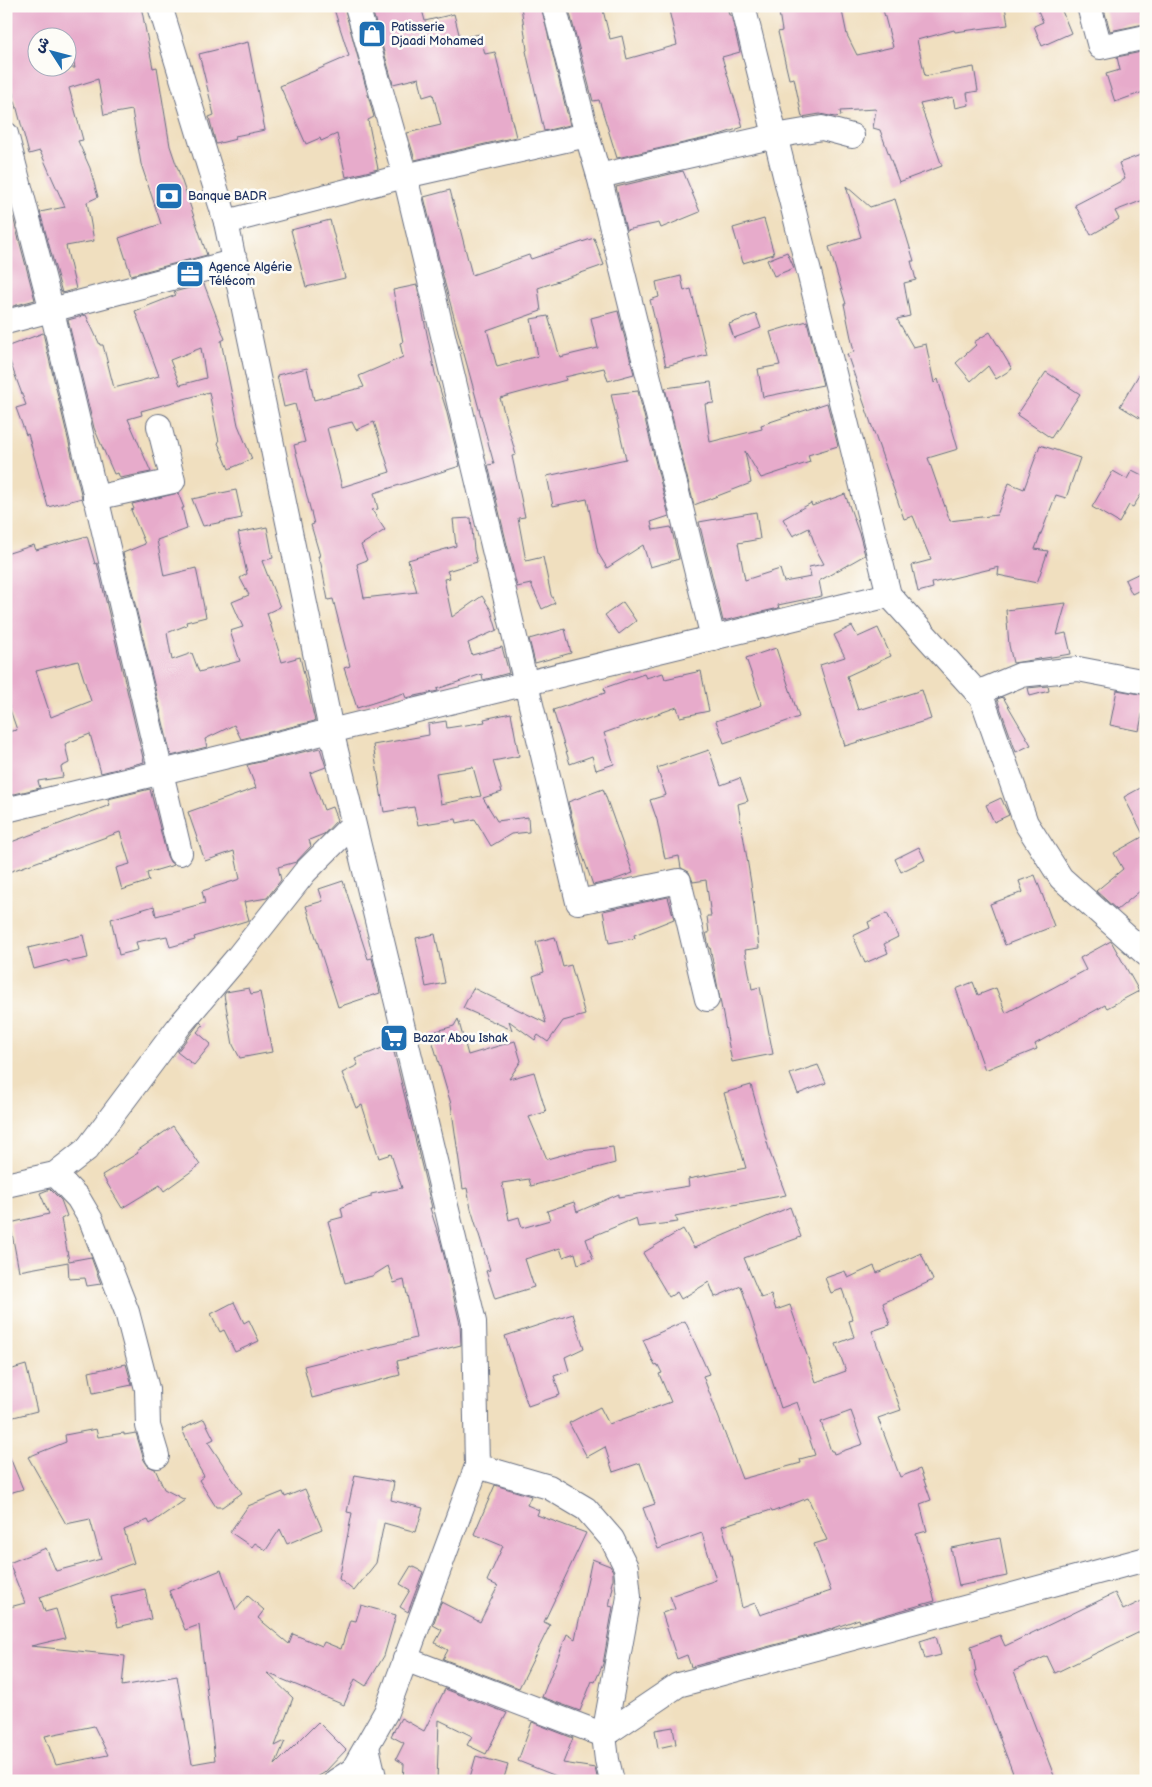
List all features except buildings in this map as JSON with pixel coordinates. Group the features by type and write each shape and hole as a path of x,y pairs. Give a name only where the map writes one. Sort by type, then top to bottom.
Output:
{"street":[{"path":"160,6 226,222 236,262 330,730 474,1322 477,1466 386,1712 353,1770 336,1781"},
{"path":"357,6 405,176 578,902 679,881 707,999"},
{"path":"554,6 599,176 713,638"},
{"path":"743,6 889,595 982,698 1026,822 1061,878 1145,953"},
{"path":"1089,6 1100,47 1146,37"},
{"path":"599,176 775,136 822,128 852,136"},
{"path":"6,134 52,310 180,853"},
{"path":"226,222 405,176 587,135"},
{"path":"6,322 236,262"},
{"path":"95,498 173,481 159,426"},
{"path":"6,810 889,595"},
{"path":"977,693 1020,676 1078,669 1146,682"},
{"path":"6,1185 55,1174 87,1148 180,1025 237,958 305,872 353,824"},
{"path":"55,1174 78,1198 91,1220 127,1312 147,1389 148,1426 157,1456"},
{"path":"477,1466 549,1488 586,1509 612,1539 626,1568 629,1597 604,1735 612,1781"},
{"path":"604,1735 678,1685 1146,1559"},
{"path":"405,1659 604,1735"},
{"path":"366,1747 375,1781"}],"place":[{"name":"Patisserie Djaadi Mohamed","path":"372,34"},
{"name":"Banque BADR","path":"169,196"},
{"name":"Agence Algérie Télécom","path":"190,274"},
{"name":"Bazar Abou Ishak","path":"394,1038"}]}
